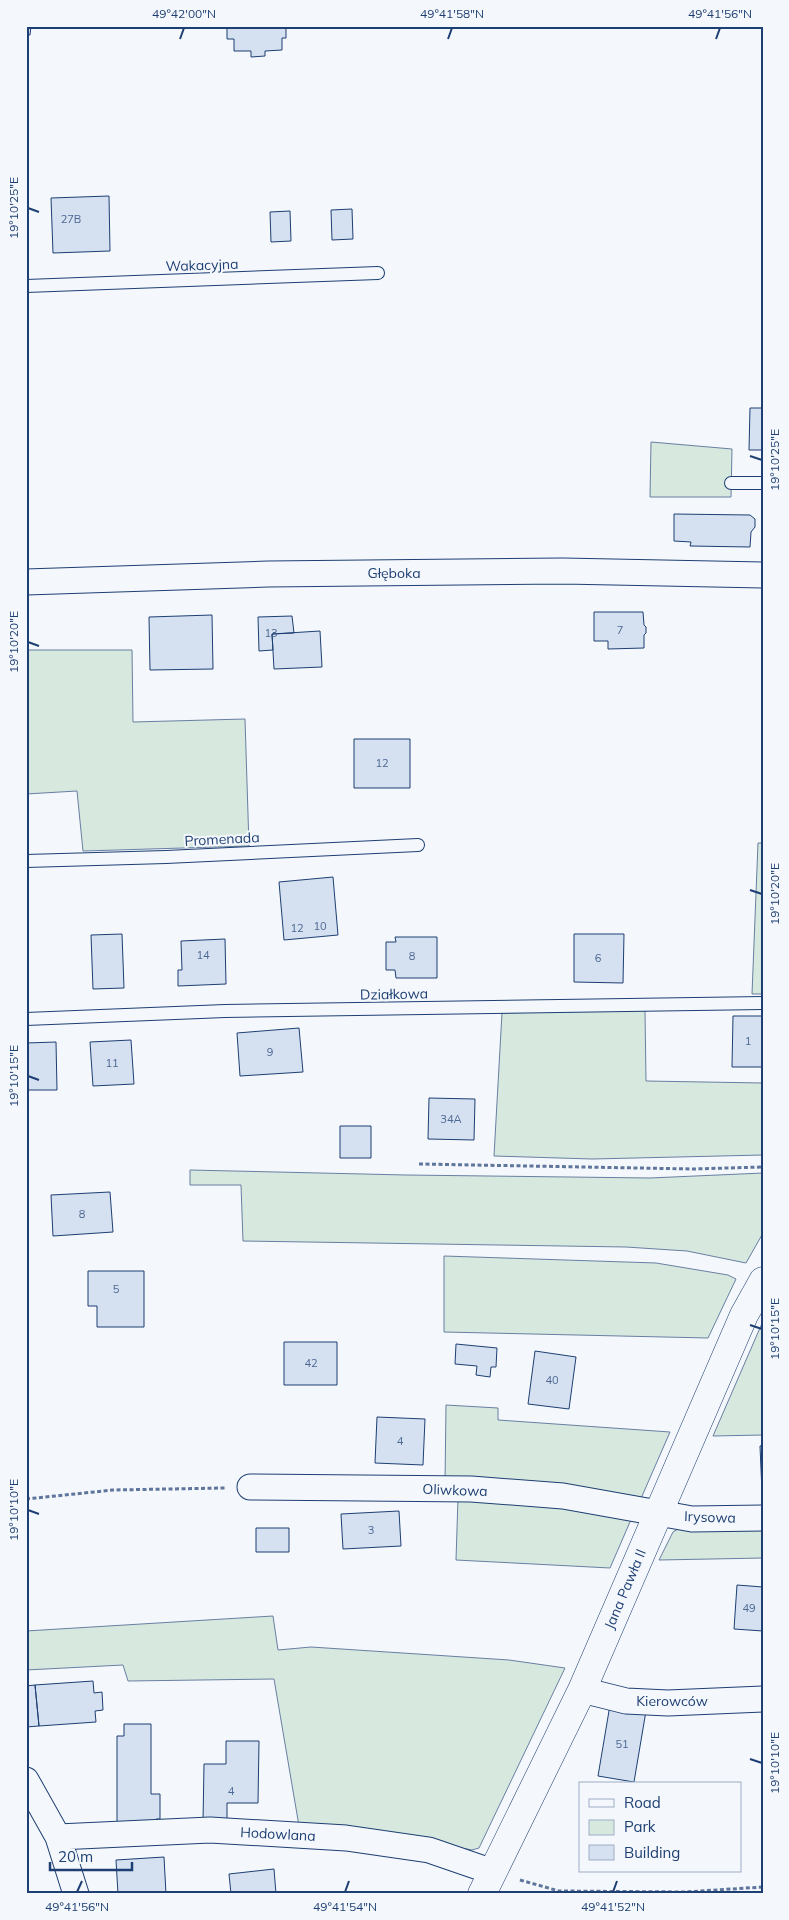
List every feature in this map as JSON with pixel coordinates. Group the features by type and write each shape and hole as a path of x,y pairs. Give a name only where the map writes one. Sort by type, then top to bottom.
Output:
{"street":[{"name":"Głęboka","path":"26,582 288,573 563,571 763,576"},
{"name":"Jana Pawła II","path":"487,1883 582,1690 744,1315 763,1281"},
{"name":"Oliwkowa","path":"250,1487 471,1489 563,1496 658,1513"},
{"name":"Irysowa","path":"658,1513 692,1519 763,1518"},
{"name":"Kierowców","path":"582,1690 626,1701 668,1704 763,1699"},
{"path":"26,1780 58,1837 76,1894"},
{"name":"Hodowlana","path":"58,1837 210,1830 346,1838 429,1850 487,1883"}],"lane":[{"name":"Wakacyjna","path":"26,286 378,273"},
{"path":"731,483 763,483"},
{"name":"Promenada","path":"26,861 166,857 418,845"},
{"name":"Działkowa","path":"26,1019 225,1011 763,1003"}],"path":[{"path":"419,1164 693,1169 763,1167"},
{"path":"26,1499 113,1490 250,1487"},
{"path":"487,1883 559,1891 685,1892 763,1887"}],"green space":[{"path":"651,442 732,449 731,497 650,497"},
{"path":"26,650 132,650 133,722 245,719 249,846 83,851 77,791 26,794"},
{"path":"758,843 763,843 763,994 752,994"},
{"path":"645,1010 646,1081 763,1083 763,1155 592,1159 494,1156 502,1013"},
{"path":"190,1170 650,1178 763,1173 763,1233 746,1263 687,1251 626,1247 243,1241 241,1185 190,1185"},
{"path":"444,1256 656,1263 728,1275 736,1279 708,1338 444,1332"},
{"path":"763,1321 763,1435 713,1436"},
{"path":"446,1405 498,1408 498,1420 670,1432 639,1503 445,1483"},
{"path":"458,1498 633,1515 610,1568 456,1560"},
{"path":"683,1526 763,1527 763,1558 659,1560 673,1532"},
{"path":"273,1616 278,1650 311,1647 509,1660 565,1668 479,1848 472,1850 435,1843 299,1826 274,1679 128,1681 123,1665 26,1670 26,1631"}],"building":[{"path":"26,26 31,26 30,35 26,35"},
{"path":"227,26 286,26 286,38 282,38 282,50 265,51 265,56 251,57 251,51 234,51 234,39 227,39"},
{"path":"109,196 110,251 53,253 51,198"},
{"path":"352,209 353,239 332,240 331,210"},
{"path":"290,211 291,241 271,242 270,212"},
{"path":"750,408 763,408 763,450 749,450"},
{"path":"674,514 750,515 755,519 755,527 751,532 750,547 690,546 691,542 674,541"},
{"path":"594,612 643,612 644,625 646,627 644,648 608,649 608,641 594,641"},
{"path":"212,615 213,669 150,670 149,617"},
{"path":"292,616 294,633 272,634 273,650 259,651 258,617"},
{"path":"320,631 322,667 274,669 272,634"},
{"path":"354,739 410,739 410,788 354,788"},
{"path":"333,877 338,935 284,940 279,882"},
{"path":"122,934 124,988 93,989 91,935"},
{"path":"574,934 624,934 623,983 574,982"},
{"path":"395,937 437,937 437,978 396,978 395,970 386,970 386,942 396,942"},
{"path":"225,939 226,984 178,986 178,970 182,970 181,941"},
{"path":"733,1016 763,1016 763,1067 732,1067"},
{"path":"299,1028 303,1072 240,1076 237,1033"},
{"path":"131,1040 134,1084 93,1086 90,1042"},
{"path":"56,1042 57,1090 26,1090 26,1043"},
{"path":"429,1098 475,1099 474,1140 428,1139"},
{"path":"340,1126 371,1126 371,1158 340,1158"},
{"path":"110,1192 113,1232 53,1236 51,1195"},
{"path":"88,1271 144,1271 144,1327 97,1327 97,1306 88,1306"},
{"path":"284,1342 337,1342 337,1385 284,1385"},
{"path":"456,1344 497,1348 496,1367 491,1367 490,1377 476,1375 477,1366 455,1364"},
{"path":"535,1351 576,1357 569,1409 528,1404"},
{"path":"377,1417 425,1419 423,1465 375,1463"},
{"path":"763,1445 763,1492 762,1492 760,1446"},
{"path":"399,1511 401,1546 343,1549 341,1514"},
{"path":"256,1528 289,1528 289,1552 256,1552"},
{"path":"737,1585 763,1587 763,1631 734,1629"},
{"path":"93,1681 94,1693 102,1692 103,1710 95,1711 96,1722 39,1726 35,1685"},
{"path":"35,1685 39,1726 26,1727 26,1686"},
{"path":"610,1705 646,1711 634,1782 598,1776"},
{"path":"124,1724 151,1724 151,1794 160,1794 160,1819 156,1819 156,1828 117,1828 117,1736 124,1736"},
{"path":"226,1741 259,1741 258,1803 227,1803 227,1823 203,1822 204,1764 226,1764"},
{"path":"164,1857 166,1894 118,1894 116,1860"},
{"path":"274,1869 276,1894 231,1894 229,1874"}]}
